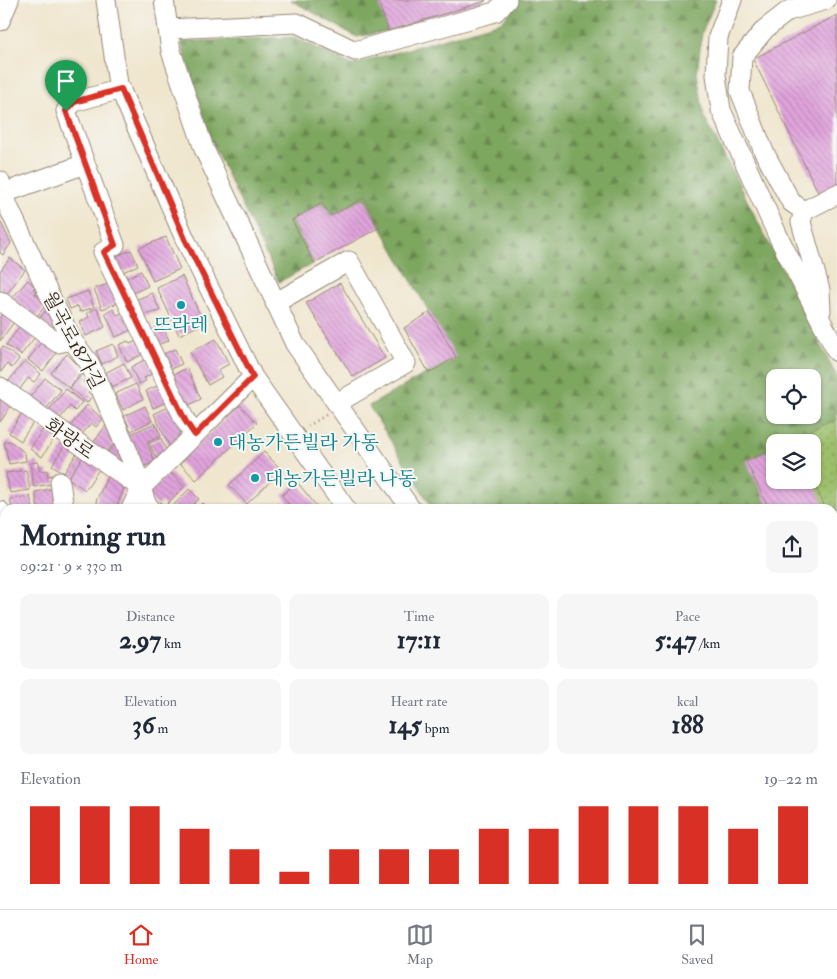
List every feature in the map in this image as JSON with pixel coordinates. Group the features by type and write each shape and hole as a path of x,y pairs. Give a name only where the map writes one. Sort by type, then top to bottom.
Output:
{"street":[{"path":"0,21 9,0"},
{"path":"106,0 121,89 185,239 253,377 342,504"},
{"path":"164,0 171,51 204,150 295,344 408,504"},
{"path":"168,29 297,24 355,51 495,12 508,0"},
{"path":"732,0 718,37 716,75 721,110 778,236 837,352"},
{"path":"804,211 791,202 760,143 740,91 742,57 765,29 788,11 828,0 837,4"},
{"path":"121,89 74,102 66,111 115,245 104,252 186,422 195,435"},
{"name":"월곡로18가길","path":"85,164 2,187 16,224 72,340 90,364 132,461 147,504"},
{"path":"821,319 820,290 801,222 804,211 837,194"},
{"path":"275,302 349,260 406,363 338,405"},
{"path":"0,301 58,343 72,340"},
{"path":"134,504 141,488 253,377"},
{"name":"화랑로","path":"0,387 141,488"},
{"path":"60,482 63,504"}],"path":[{"path":"294,436 338,405"}],"green space":[{"path":"291,0 378,0 388,31 357,37"},
{"path":"517,0 716,0 702,33 697,73 704,116 837,377 837,419 804,434 766,434 766,452 746,461 767,504 430,504 369,406 455,357 364,198 331,216 322,203 292,220 314,263 279,282 213,145 181,42 294,37 352,65 501,22 515,7"},
{"path":"837,419 837,504 767,504 746,461 766,452 766,489 821,489 821,434 804,434"}],"building":[{"path":"378,0 485,0 486,1 388,31"},
{"path":"837,15 837,187 820,196 753,59"},
{"path":"364,198 380,227 314,263 292,220 322,203 331,216"},
{"path":"0,221 11,243 3,255 0,253"},
{"path":"166,237 180,269 153,281 139,248"},
{"path":"131,250 138,265 119,274 112,258"},
{"path":"10,258 25,270 6,295 0,291 0,271"},
{"path":"141,271 148,286 129,295 122,280"},
{"name":"뜨라레","path":"182,276 204,323 179,335 157,288"},
{"path":"28,280 35,287 33,289 36,292 35,294 47,304 35,318 12,298"},
{"path":"113,282 121,302 102,309 94,289"},
{"path":"340,283 385,358 353,377 306,303"},
{"path":"88,291 94,307 80,312 78,306 70,309 66,299"},
{"path":"152,293 160,311 140,316 133,301"},
{"path":"48,308 61,329 57,334 39,319"},
{"path":"97,308 105,327 86,336 80,322 89,317 87,313"},
{"path":"113,309 117,315 125,312 133,329 116,337 105,313"},
{"path":"430,312 456,357 429,373 404,328"},
{"path":"3,313 14,322 0,341 0,317"},
{"path":"162,325 169,340 156,346 149,332"},
{"path":"20,326 35,337 21,355 6,345"},
{"path":"216,339 229,364 218,370 222,377 208,385 190,352"},
{"path":"139,340 145,353 127,362 119,345 128,341 130,344"},
{"path":"42,341 57,352 43,371 28,360"},
{"path":"113,344 118,356 102,364 96,351"},
{"path":"3,347 19,359 12,368 7,364 0,373 0,350"},
{"path":"175,349 182,364 168,370 161,355"},
{"path":"67,354 83,370 69,388 51,373"},
{"path":"148,358 155,372 144,378 146,381 139,384 131,367"},
{"path":"25,361 41,374 34,382 28,378 18,392 7,383"},
{"path":"124,363 131,378 112,387 105,373"},
{"path":"187,368 201,399 189,405 176,380 173,382 170,376"},
{"path":"84,372 88,376 83,382 91,389 88,392 92,396 87,403 70,388"},
{"path":"45,378 61,390 46,409 30,397"},
{"path":"136,384 143,399 123,410 115,394"},
{"path":"161,384 169,401 153,408 146,391"},
{"path":"66,389 82,402 75,411 70,406 59,420 48,411"},
{"path":"0,396 12,405 0,422"},
{"path":"87,405 103,419 96,427 91,423 80,437 69,428"},
{"path":"172,405 182,426 176,442 170,448 154,414"},
{"name":"대농가든빌라 가동","path":"240,405 257,423 196,480 179,462"},
{"path":"145,406 152,421 131,431 124,416"},
{"path":"22,413 34,421 21,441 9,433"},
{"path":"155,423 161,436 147,442 155,462 142,467 128,435"},
{"path":"106,425 115,442 104,454 92,445"},
{"path":"43,429 55,437 42,457 30,449"},
{"path":"161,438 167,453 156,458 149,443"},
{"path":"10,441 25,453 26,461 9,464 4,442"},
{"path":"116,443 125,461 121,466 105,455"},
{"path":"65,445 77,453 64,473 52,465"},
{"name":"대농가든빌라 나동","path":"264,452 282,470 247,504 229,485"},
{"path":"766,452 766,489 816,489 824,504 767,504 746,461"},
{"path":"85,454 100,468 85,490 68,478"},
{"path":"38,462 39,471 47,470 48,476 55,475 56,483 34,487 30,463"},
{"path":"26,470 30,490 10,493 6,473"},
{"path":"170,472 184,487 167,504 161,502 156,504 147,495"},
{"path":"109,473 126,482 118,504 98,504 96,501"},
{"path":"297,482 315,504 289,504 282,495"},
{"path":"56,488 59,504 37,504 35,492"},
{"path":"189,489 199,499 194,504 175,504"},
{"path":"30,496 32,504 11,504 10,499"}],"place":[{"name":"뜨라레","path":"181,305"},
{"name":"대농가든빌라 가동","path":"218,442"},
{"name":"대농가든빌라 나동","path":"255,478"}],"route":[{"path":"121,89 185,239 253,377 195,435 186,422 104,252 115,245 66,111 74,102 121,89"}]}
